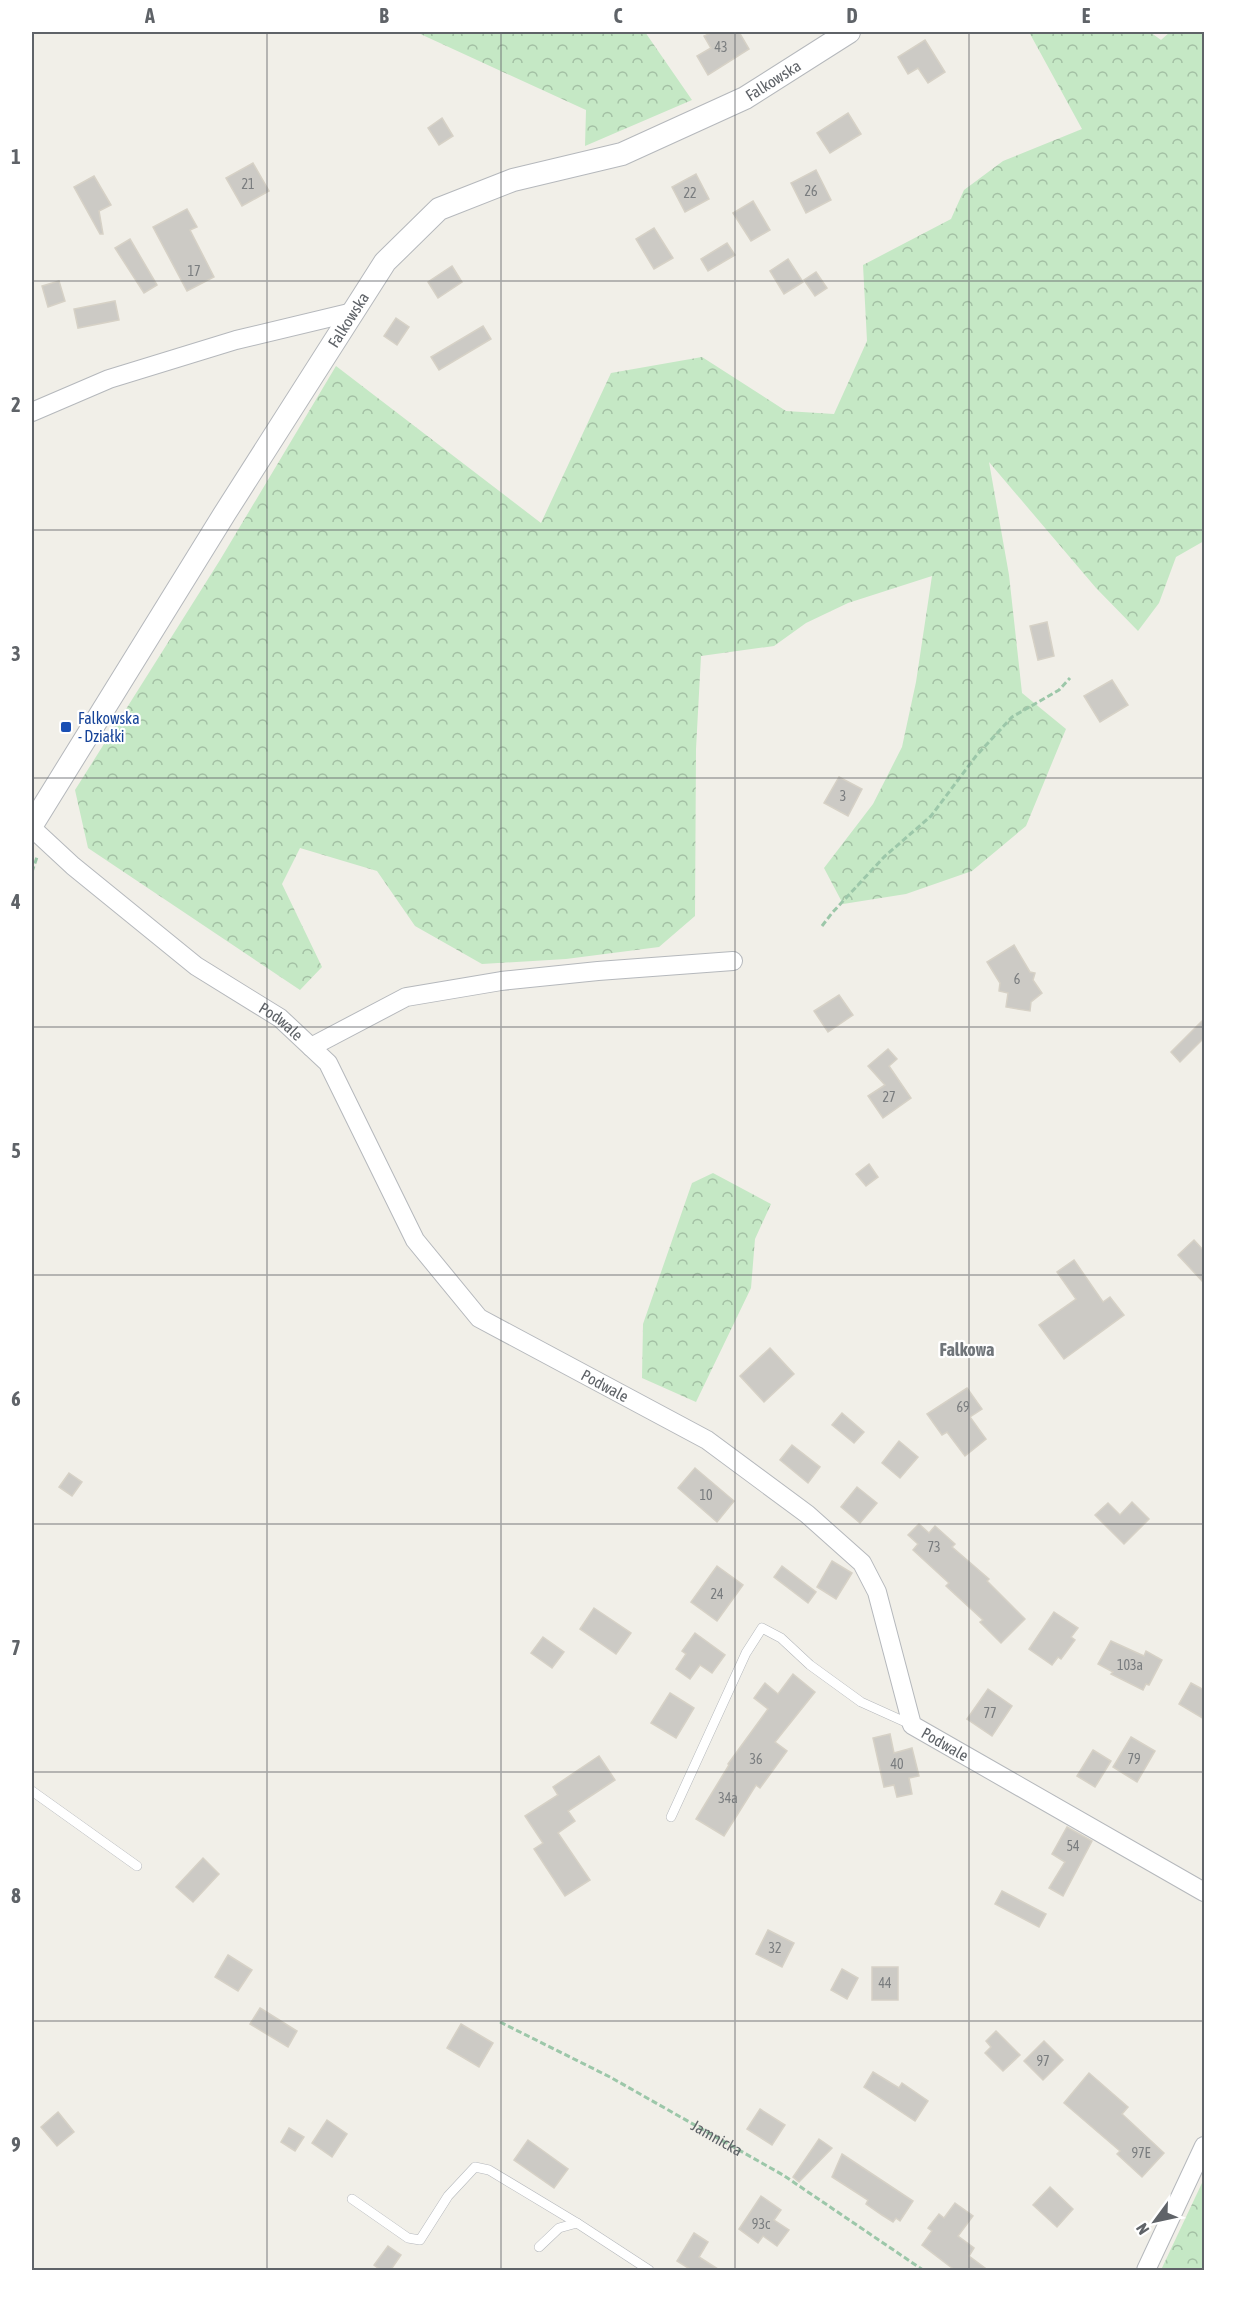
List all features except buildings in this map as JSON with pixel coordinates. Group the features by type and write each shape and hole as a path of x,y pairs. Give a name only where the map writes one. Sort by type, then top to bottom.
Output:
{"street":[{"name":"Falkowska","path":"32,826 231,503 385,262 439,209 513,180 622,154 745,98 849,32"},
{"path":"32,412 119,376 236,340 353,312"},
{"name":"Podwale","path":"32,826 73,866 196,966 280,1018 328,1063 415,1240 479,1318 707,1440 807,1514 862,1563 877,1592 912,1725 1204,1892"},
{"path":"311,1047 401,999 501,981 544,976 733,961"},
{"path":"1146,2271 1204,2146"}],"lane":[{"path":"671,1817 746,1653 762,1628 781,1638 810,1665 861,1702 912,1725"},
{"path":"32,1791 137,1866"},
{"path":"352,2199 408,2238 420,2240 448,2196 476,2167 489,2170 578,2223 649,2271"},
{"path":"539,2247 559,2228 578,2223"}],"path":[{"path":"822,926 884,857 931,816 976,756 1012,717 1059,690 1070,678"},
{"name":"Jamnicka","path":"500,2022 610,2077 783,2175 923,2271"}],"green space":[{"path":"416,32 645,32 692,100 585,146 586,110"},
{"path":"1029,32 1150,32 1161,40 1170,32 1204,32 1204,541 1176,557 1159,603 1138,631 1096,588 989,462 1009,575 1022,693 1066,729 1026,826 972,871 906,894 843,904 824,868 873,804 902,747 916,682 932,576 848,603 806,623 774,646 701,656 696,749 695,916 659,947 566,959 482,964 415,926 377,871 300,848 282,884 322,967 300,990 88,848 75,790 220,560 336,366 541,523 611,373 702,357 786,411 834,414 867,341 863,265 951,219 964,190 1003,161 1082,129"},
{"path":"713,1173 771,1204 755,1239 751,1288 696,1402 642,1378 643,1324 692,1183"},
{"path":"1202,2183 1204,2185 1204,2270 1161,2270"}],"place":[{"name":"Falkowska - Działki","path":"66,727"}],"district":[{"name":"Falkowa","path":"967,1349"}]}
